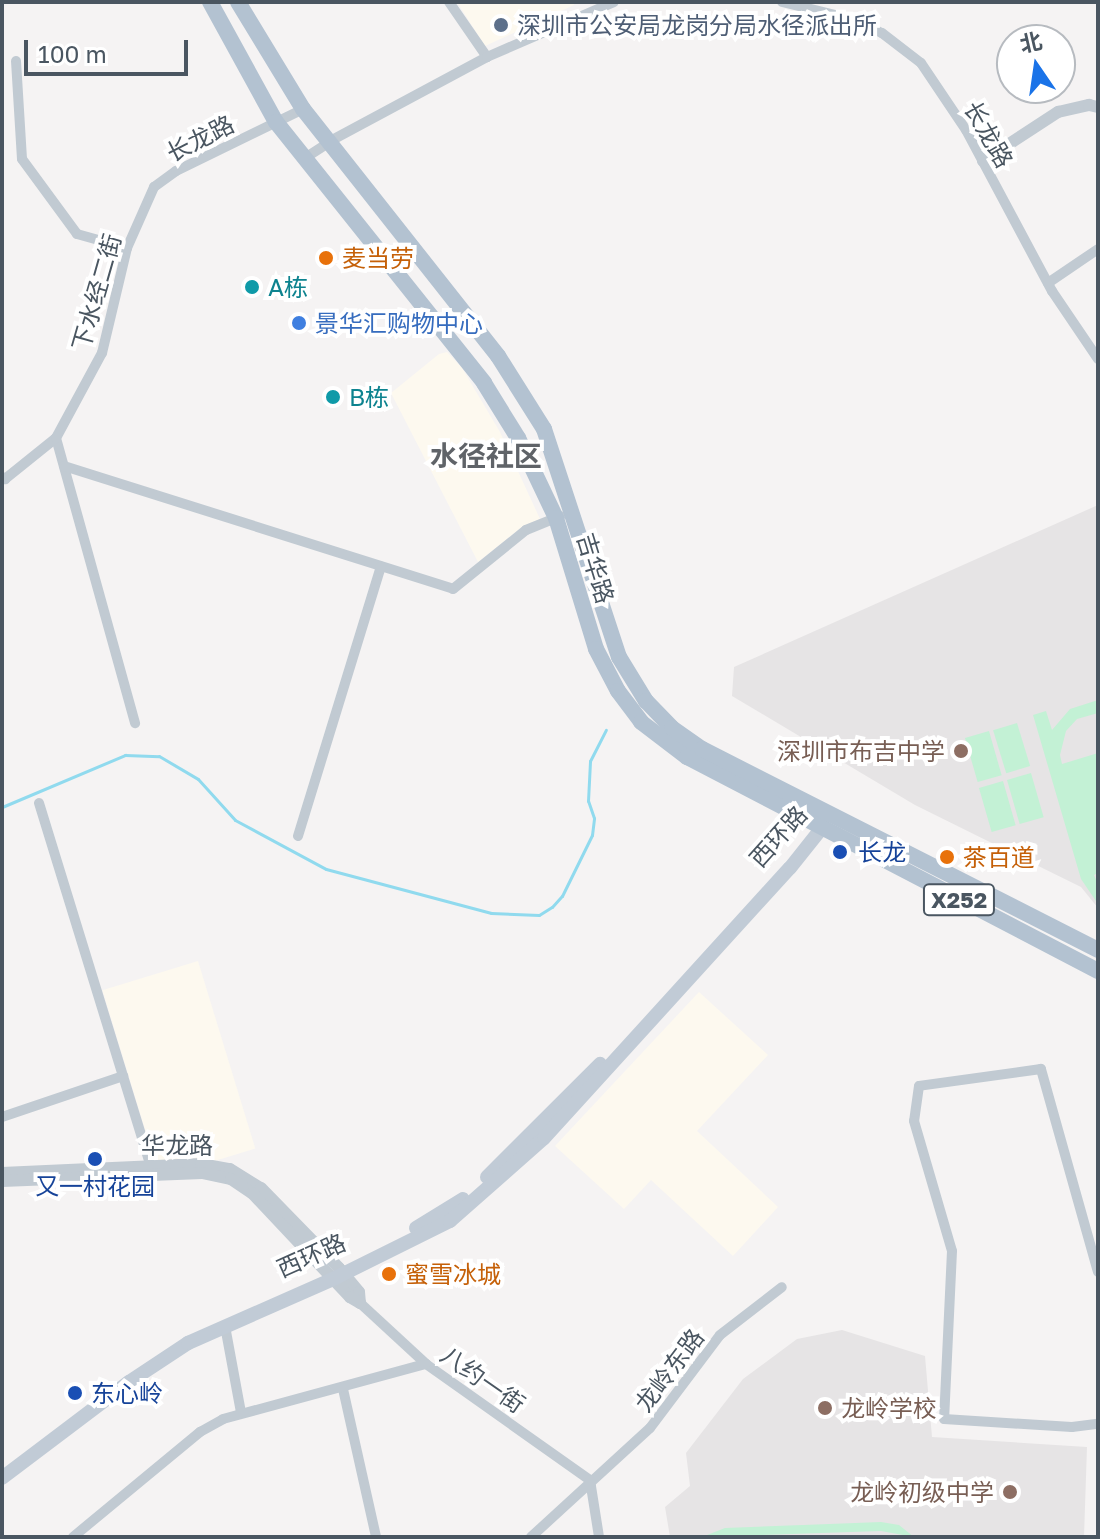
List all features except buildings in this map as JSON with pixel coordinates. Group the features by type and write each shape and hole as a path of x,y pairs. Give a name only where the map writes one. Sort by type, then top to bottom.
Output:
{"main road":[{"name":"吉华路","path":"210,2 276,122 484,383 518,438 556,518 596,649 618,691 641,722 687,757 819,822 1098,950"},
{"name":"吉华路","path":"238,2 303,109 498,356 544,429 619,657 646,701 672,728 702,749 819,822 1098,971"},
{"name":"西环路","path":"2,1478 129,1382 188,1343 336,1274 444,1213 470,1194 632,1030 819,822"},
{"name":"西环路","path":"2,1468 125,1374 184,1336 336,1274"}],"street":[{"path":"449,2 487,57"},
{"path":"305,158 329,141 487,57 614,2"},
{"name":"长龙路","path":"782,2 856,20 882,33 921,63 936,82 983,161 1048,283 1098,359"},
{"path":"16,61 22,159 77,234 127,248"},
{"path":"983,161 1058,112 1089,105 1098,107"},
{"name":"长龙路","path":"137,224 154,187 176,171 303,109"},
{"name":"下水经二街","path":"2,477 5,479 56,438 102,353 127,248 137,224"},
{"path":"1048,283 1098,249"},
{"path":"56,438 135,723"},
{"path":"64,466 453,589 526,530 573,512"},
{"path":"298,836 381,566"},
{"path":"39,803 151,1166"},
{"path":"1098,1272 1041,1069 919,1086 914,1121 952,1251 944,1419 1072,1427 1098,1424"},
{"path":"2,1117 123,1076"},
{"name":"华龙路","path":"2,1173 201,1164 243,1174 261,1188 336,1274"},
{"name":"华龙路","path":"2,1181 218,1175 242,1184 252,1193 336,1274 359,1292 360,1303"},
{"name":"龙岭东路","path":"531,1537 650,1428 720,1335 782,1287"},
{"name":"八约一街","path":"360,1303 426,1364 590,1480"},
{"path":"225,1326 241,1412"},
{"path":"73,1537 200,1432 241,1412 343,1389 426,1364"},
{"path":"343,1389 376,1537"},
{"path":"590,1480 599,1537"}],"shaded area":[{"name":"深圳市公安局龙岗分局水径派出所","path":"457,2 573,2 574,5 485,46"},
{"path":"447,352 462,368 500,432 540,519 523,526 478,562 391,393 439,354"},
{"name":"深圳市布吉中学","path":"1098,505 1098,908 1081,887 915,805 732,696 734,667"},
{"path":"198,961 255,1148 160,1178 102,990"},
{"path":"699,992 768,1055 697,1131 778,1207 733,1256 651,1180 624,1209 555,1146"},
{"name":"龙岭学校","path":"842,1330 925,1356 932,1437 1087,1447 1084,1537 670,1537 665,1507 690,1486 686,1453 743,1379 797,1339"}],"green space":[{"path":"1098,700 1098,713 1077,719 1066,731 1060,755 1062,764 1098,753 1098,873 1094,875 1098,884 1098,904 1081,879 1033,715 1046,711 1052,730 1070,709"},
{"path":"1017,723 1030,766 1006,773 993,730"},
{"path":"989,731 1002,775 978,782 965,738"},
{"path":"1031,773 1044,817 1020,824 1007,780"},
{"path":"1003,781 1016,825 992,832 979,788"},
{"path":"881,1522 899,1525 914,1537 881,1531 702,1537 725,1528"}],"waterway":[{"path":"2,807 125,755 159,756 198,779 235,820 326,869 491,913 539,915 562,896 592,835 594,818 588,801 590,761 606,730"}],"place":[{"name":"深圳市公安局龙岗分局水径派出所","path":"501,25"},
{"name":"麦当劳","path":"326,258"},
{"name":"A栋","path":"252,287"},
{"name":"景华汇购物中心","path":"299,323"},
{"name":"B栋","path":"333,397"},
{"name":"深圳市布吉中学","path":"961,751"},
{"name":"长龙","path":"840,852"},
{"name":"茶百道","path":"947,857"},
{"name":"又一村花园","path":"95,1159"},
{"name":"蜜雪冰城","path":"389,1274"},
{"name":"东心岭","path":"75,1393"},
{"name":"龙岭学校","path":"825,1408"},
{"name":"龙岭初级中学","path":"1010,1492"}],"district":[{"name":"水径社区","path":"486,456"}]}
